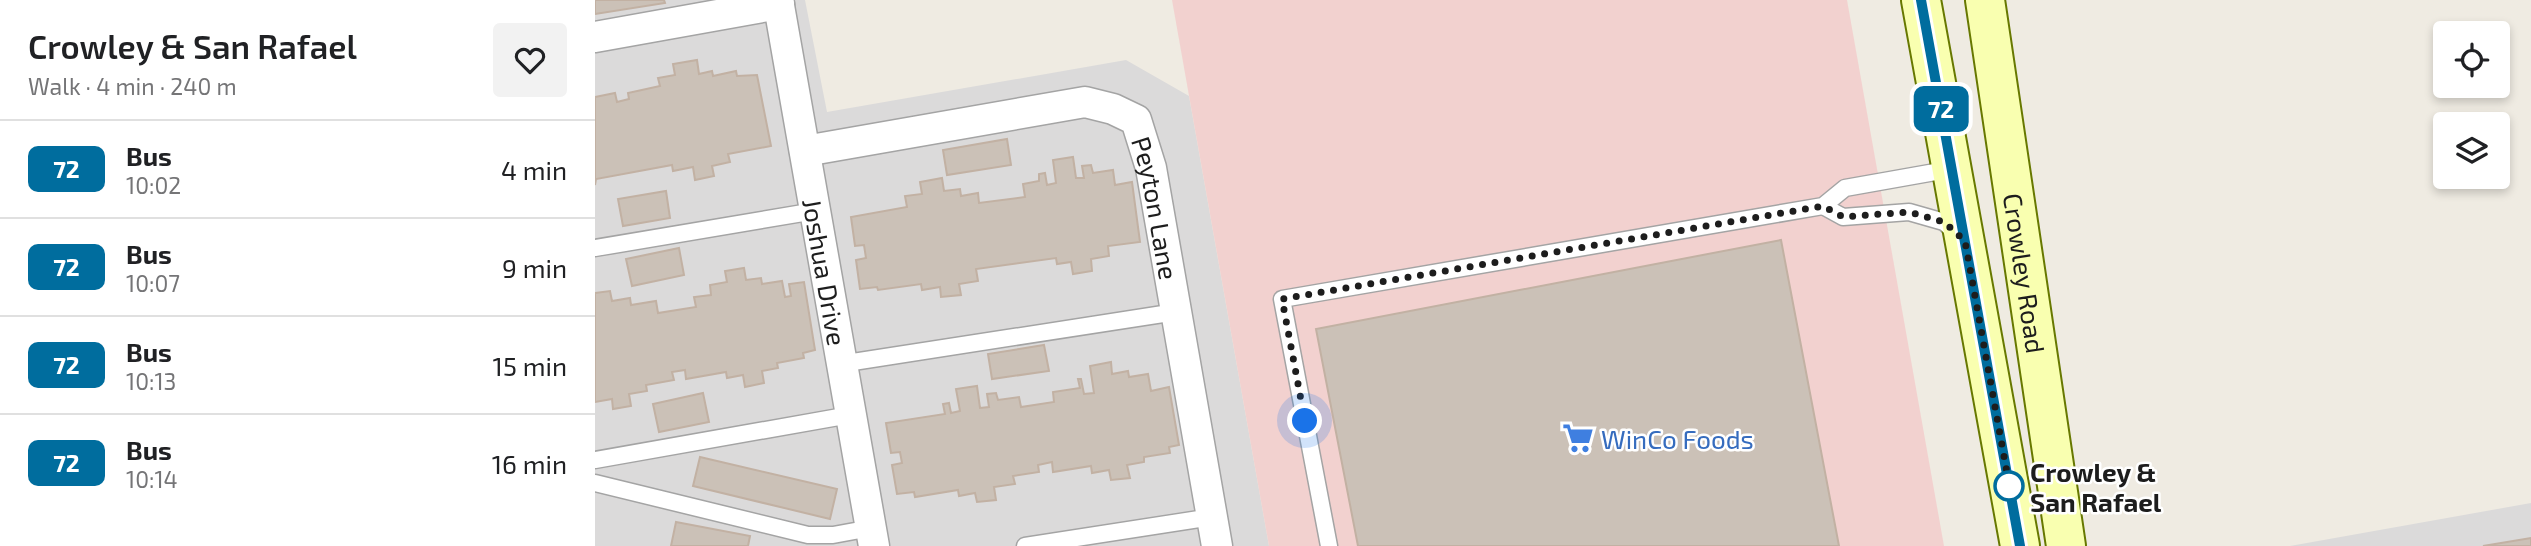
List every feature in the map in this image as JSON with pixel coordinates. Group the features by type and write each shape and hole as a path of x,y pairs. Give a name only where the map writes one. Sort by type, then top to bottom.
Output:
{"main road":[{"name":"Crowley Road","path":"1921,0 2020,546"},
{"name":"Crowley Road","path":"1985,0 2066,546"},
{"path":"1952,169 1974,190 1984,214 2023,416 2056,475"}],"street":[{"path":"595,37 779,2"},
{"name":"Joshua Drive","path":"779,2 872,537"},
{"name":"Peyton Lane","path":"805,151 1085,102 1113,109 1136,120 1151,168 1217,546"}],"lane":[{"path":"1329,546 1282,299 1823,206 1845,188 1952,169"},
{"path":"1823,206 1843,217 1909,212 1944,222 1965,241"},
{"path":"595,248 815,211"},
{"path":"840,364 1176,312"},
{"path":"595,460 850,415"},
{"path":"595,483 808,535 872,537"},
{"path":"1025,546 1212,517"}],"shaded area":[{"path":"595,0 805,0 827,112 1126,60 1189,96 1269,546 595,546"},
{"path":"1172,0 1847,0 1944,546 1269,546"},
{"path":"2531,503 2531,546 2290,546"}],"building":[{"path":"595,0 664,0 665,3 595,14"},
{"path":"697,60 699,74 712,71 713,76 736,71 737,76 757,75 771,146 728,154 730,162 712,166 714,176 695,180 693,167 673,171 672,165 596,179 595,185 595,97 615,93 617,102 629,99 628,93 660,86 658,78 675,75 673,64"},
{"path":"1007,139 1011,165 947,175 943,150"},
{"path":"1073,157 1076,178 1084,178 1082,166 1091,165 1093,173 1113,170 1115,185 1132,182 1140,242 1108,246 1109,256 1091,259 1092,271 1073,274 1071,262 1057,264 1056,258 976,269 978,281 959,284 961,295 941,297 940,287 922,290 921,284 878,290 877,287 860,289 856,260 866,258 864,245 855,246 851,217 907,207 905,196 922,194 920,182 942,178 944,191 960,189 961,196 978,193 979,203 1025,197 1023,184 1039,181 1039,174 1045,173 1047,185 1056,183 1053,160"},
{"path":"666,191 670,218 623,226 618,199"},
{"name":"WinCo Foods","path":"1781,240 1839,546 1358,546 1316,329"},
{"path":"679,248 684,275 632,286 626,259"},
{"path":"744,268 746,280 761,278 762,284 782,281 785,297 791,296 789,284 804,282 815,350 803,353 804,358 777,363 778,368 762,371 764,383 745,387 743,375 727,378 726,372 686,379 685,370 672,372 674,380 646,385 647,391 629,394 631,406 613,409 612,399 595,402 595,293 610,291 612,301 630,298 631,305 656,301 658,313 696,307 694,297 711,295 710,285 727,282 725,271"},
{"path":"1044,345 1049,371 992,379 988,354"},
{"path":"1111,362 1112,374 1128,371 1129,377 1148,374 1151,391 1169,387 1179,445 1169,447 1170,453 1144,457 1144,462 1127,465 1130,478 1111,480 1109,470 1092,473 1091,466 1053,472 1052,462 1038,465 1039,472 1013,476 1015,484 994,487 996,500 977,502 975,493 959,496 958,490 915,497 914,492 897,494 892,465 902,463 900,452 891,453 886,423 945,414 943,404 949,403 951,413 960,411 956,389 977,386 980,408 989,407 987,394 996,393 998,400 1019,397 1021,407 1054,402 1053,392 1080,388 1078,379 1081,379 1084,394 1094,393 1090,366"},
{"path":"703,393 709,422 659,432 653,404"},
{"path":"700,457 837,489 830,519 693,486"},
{"path":"676,522 750,536 748,546 671,546"},
{"path":"2531,538 2531,546 2483,546"}],"bus line":[{"name":"72","path":"1921,0 2020,546"}],"place":[{"name":"WinCo Foods","path":"1578,438"},
{"name":"Crowley & San Rafael","path":"2009,486"}],"route":[{"path":"1305,421 1282,299 1823,206 1843,217 1909,212 1944,222 1965,241 2011,495 2009,486"}]}
